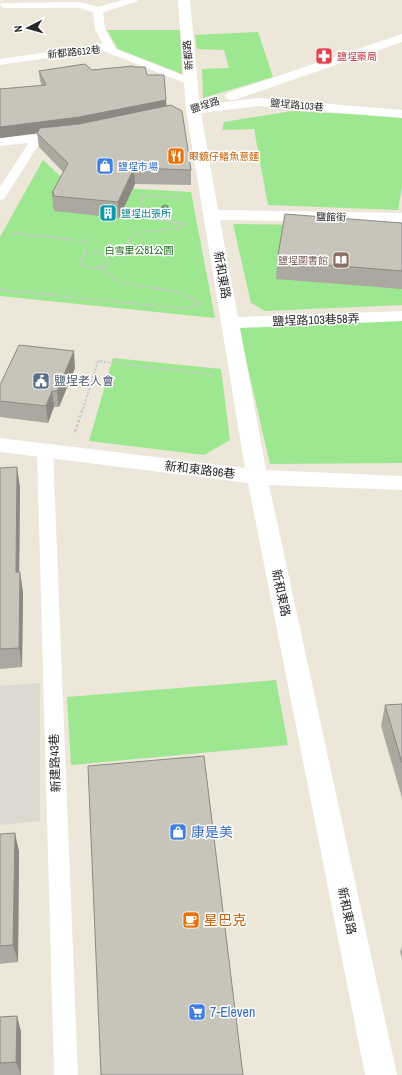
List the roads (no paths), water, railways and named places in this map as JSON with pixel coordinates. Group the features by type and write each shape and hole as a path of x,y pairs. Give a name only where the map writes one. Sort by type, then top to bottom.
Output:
{"street":[{"name":"新都路","path":"184,0 191,82 187,111"},
{"name":"鹽埕路","path":"187,111 402,38"},
{"name":"鹽埕路103巷","path":"187,111 258,102 402,114"},
{"name":"新和東路","path":"187,111 211,215 257,477 381,1075"},
{"path":"0,142 80,133"},
{"name":"鹽館街","path":"211,215 402,218"},
{"name":"鹽埕路103巷58弄","path":"230,323 402,316"},
{"name":"新和東路96巷","path":"0,445 257,477 402,483"}],"lane":[{"path":"5,5 79,5 98,10 134,0"},
{"path":"98,10 100,28 112,51"},
{"name":"新都路612巷","path":"0,62 102,47 191,82"},
{"path":"0,196 37,138"},
{"name":"新建路43巷","path":"45,451 66,1075"}],"place":[{"name":"鹽埕藥局","path":"324,56"},
{"name":"眼鏡仔鱔魚意麵","path":"176,156"},
{"name":"鹽埕市場","path":"105,166"},
{"name":"鹽埕出張所","path":"108,213"},
{"name":"鹽埕圖書館","path":"341,260"},
{"name":"鹽埕老人會","path":"41,381"},
{"name":"康是美","path":"178,832"},
{"name":"星巴克","path":"191,920"},
{"name":"7-Eleven","path":"197,1012"}],"park label":[{"name":"白雪里公81公園","path":"139,250"}]}
